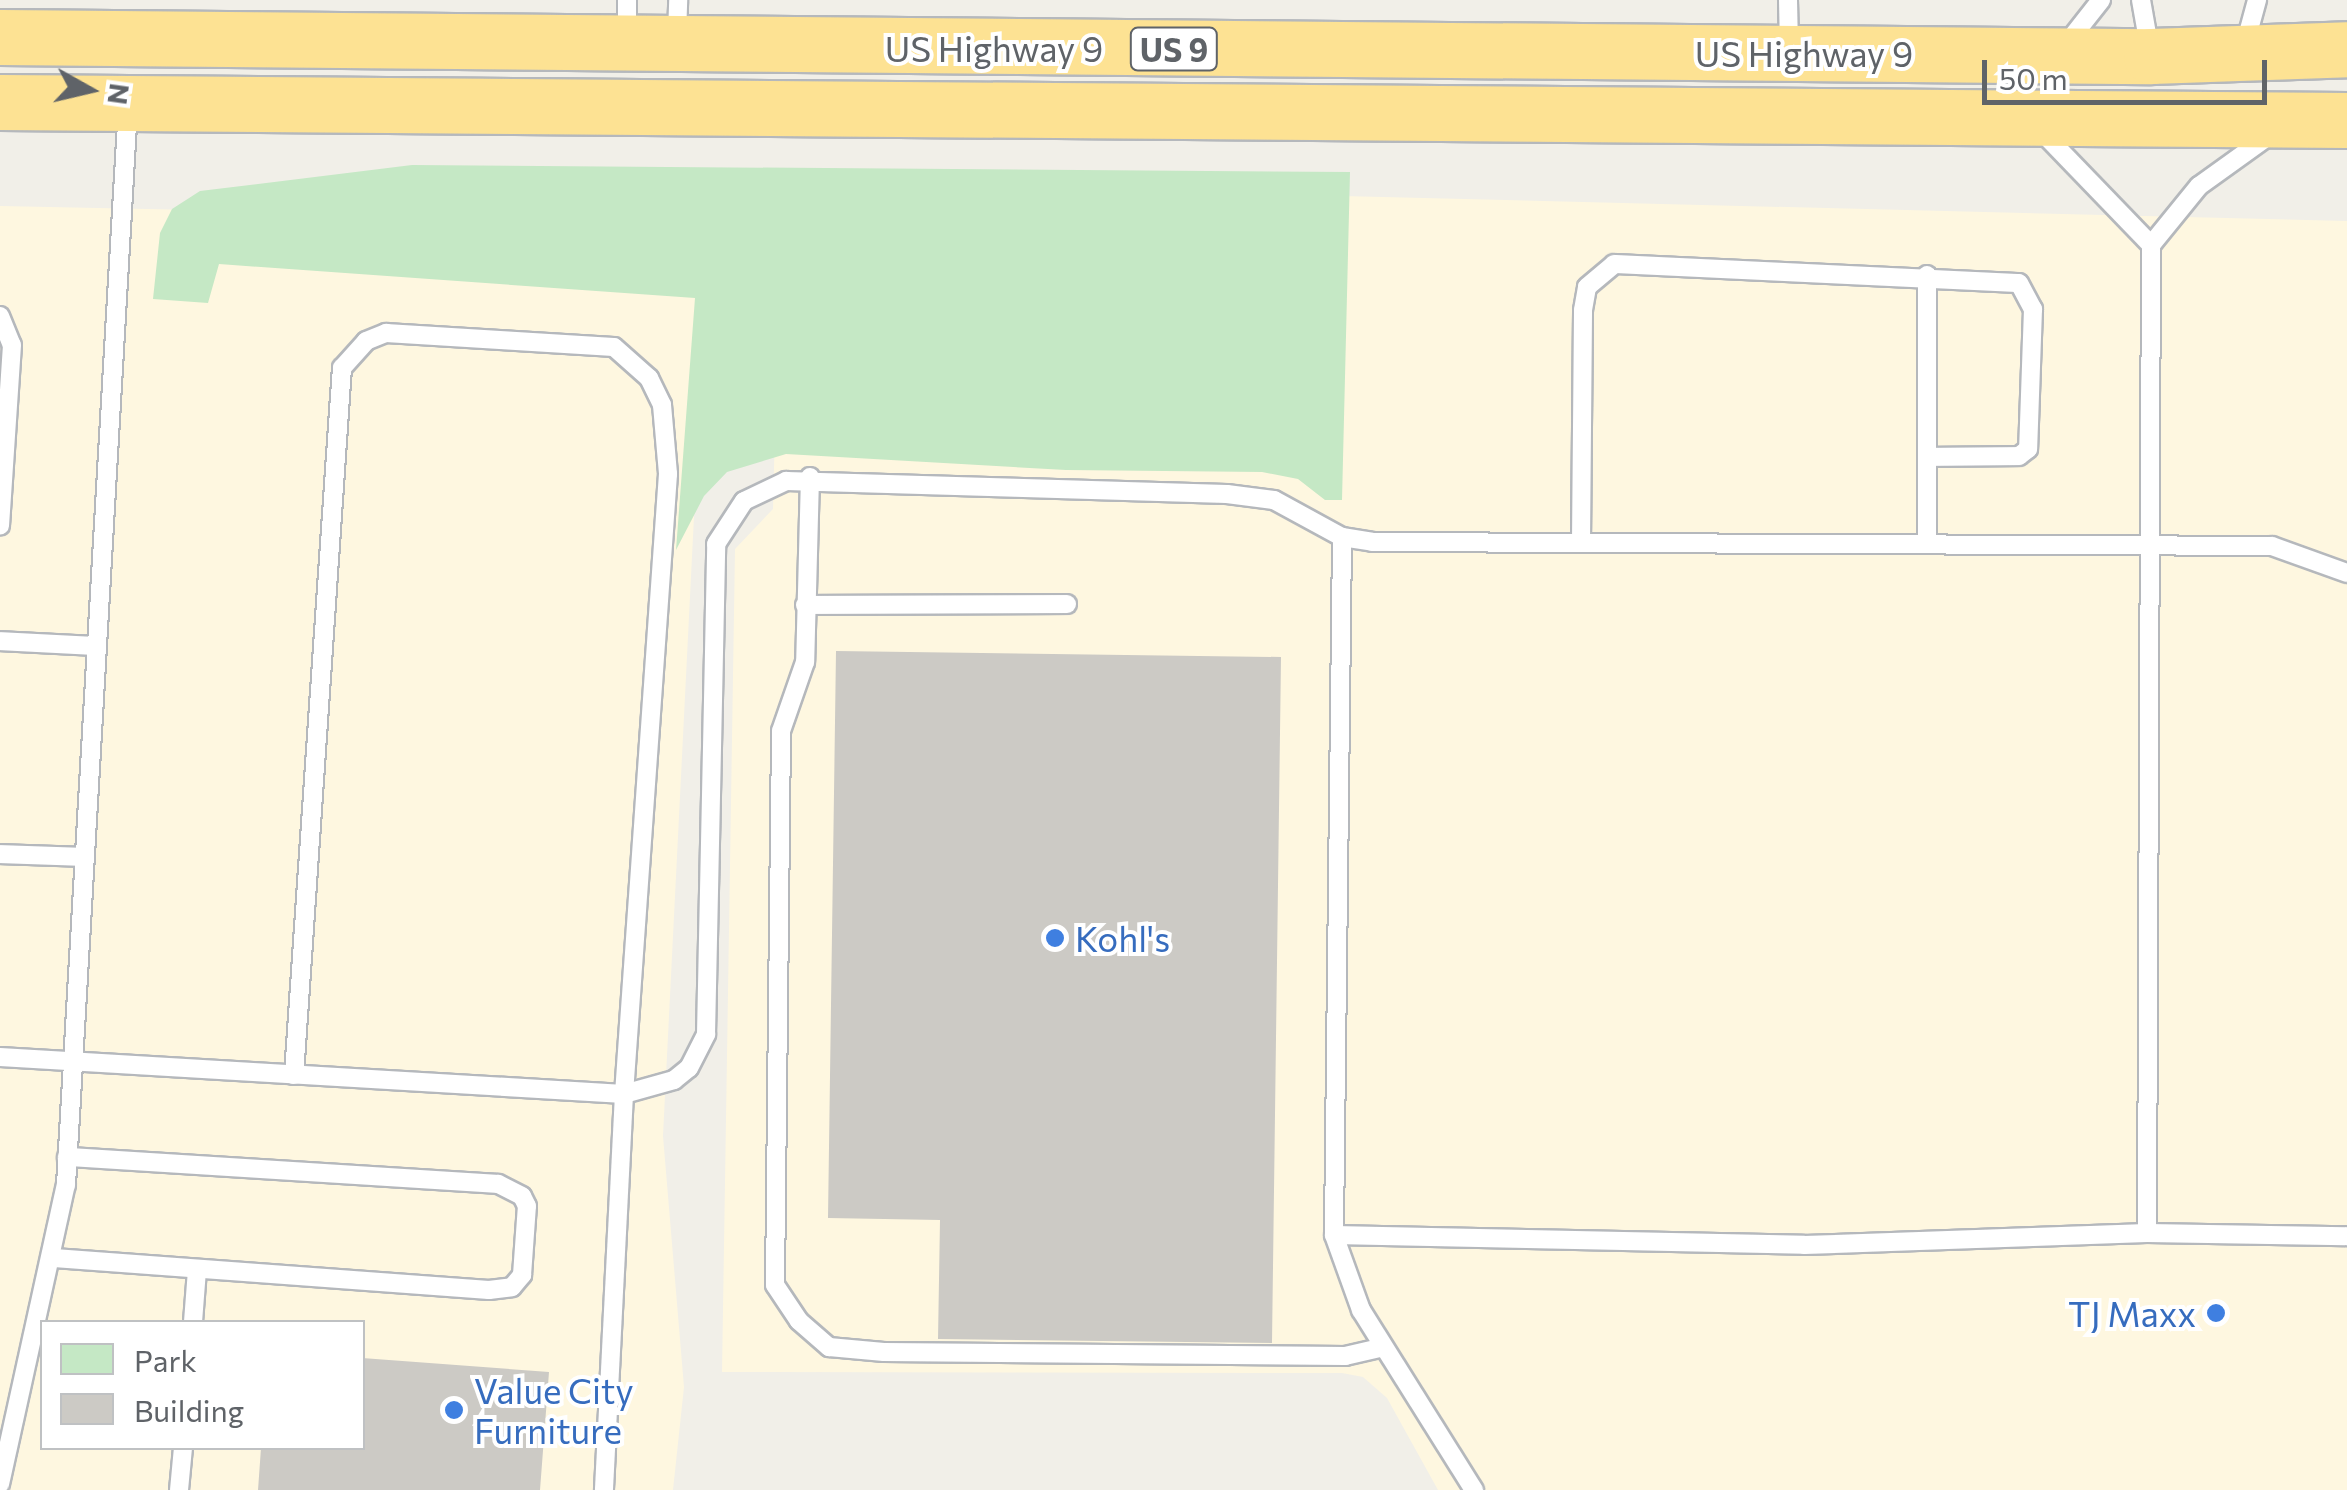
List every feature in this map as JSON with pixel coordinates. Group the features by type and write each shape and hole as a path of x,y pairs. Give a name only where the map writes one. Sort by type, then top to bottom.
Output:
{"highway":[{"name":"US Highway 9","path":"0,38 652,23 1788,53 2150,56 2347,49"},
{"name":"US Highway 9","path":"0,102 2322,120"}],"lane":[{"path":"1788,0 1788,53"},
{"path":"2058,54 2101,0"},
{"path":"2141,0 2150,56"},
{"path":"2242,55 2257,0"},
{"path":"0,1484 54,1258 67,1157 128,103"},
{"path":"2022,118 2067,152 2151,245"},
{"path":"2147,1234 2151,245 2233,156 2322,120"},
{"path":"1581,542 1583,310 1597,273 1614,264 2004,277 2019,282 2033,309 2028,449 2019,456 1928,457"},
{"path":"1927,543 1928,274"},
{"path":"0,316 12,345 0,526"},
{"path":"294,1075 336,398 350,354 386,333 614,348 632,357 662,405 668,474 624,1094 604,1490"},
{"path":"0,1058 624,1094 674,1080 689,1068 706,1034 716,544 744,501 765,488 810,477 1048,492 1227,494 1274,500 1342,537 2272,546 2347,573"},
{"path":"810,477 805,662 780,731 775,1285 799,1321 829,1347 884,1352 1326,1356 1384,1347"},
{"path":"1342,537 1334,1235 1344,1277 1474,1490"},
{"path":"805,605 1067,604"},
{"path":"0,641 96,646"},
{"path":"0,854 84,858"},
{"path":"54,1258 512,1287 522,1275 527,1206 522,1196 498,1184 67,1157"},
{"path":"1334,1235 1804,1245 2147,1234 2347,1236"},
{"path":"193,1320 198,1270"},
{"path":"180,1490 183,1450"}],"shaded area":[{"path":"781,182 2347,221 2347,1490 1438,1490 1387,1398 1363,1377 1342,1373 722,1372 735,549 773,509"},
{"path":"0,206 196,210 706,277 663,1136 684,1387 673,1490 0,1490"}],"green space":[{"path":"412,165 1350,172 1342,500 1325,500 1298,479 1262,472 1066,470 786,454 727,472 704,496 676,550 695,298 219,264 208,303 153,299 160,233 172,209 200,191"}],"building":[{"name":"Kohl's","path":"836,651 1281,657 1272,1343 938,1339 940,1220 828,1218"},
{"name":"Value City Furniture","path":"365,1358 549,1372 540,1490 258,1490 261,1450 365,1450"}],"place":[{"name":"Kohl's","path":"1055,938"},
{"name":"TJ Maxx","path":"2216,1313"},
{"name":"Value City Furniture","path":"454,1410"}]}
